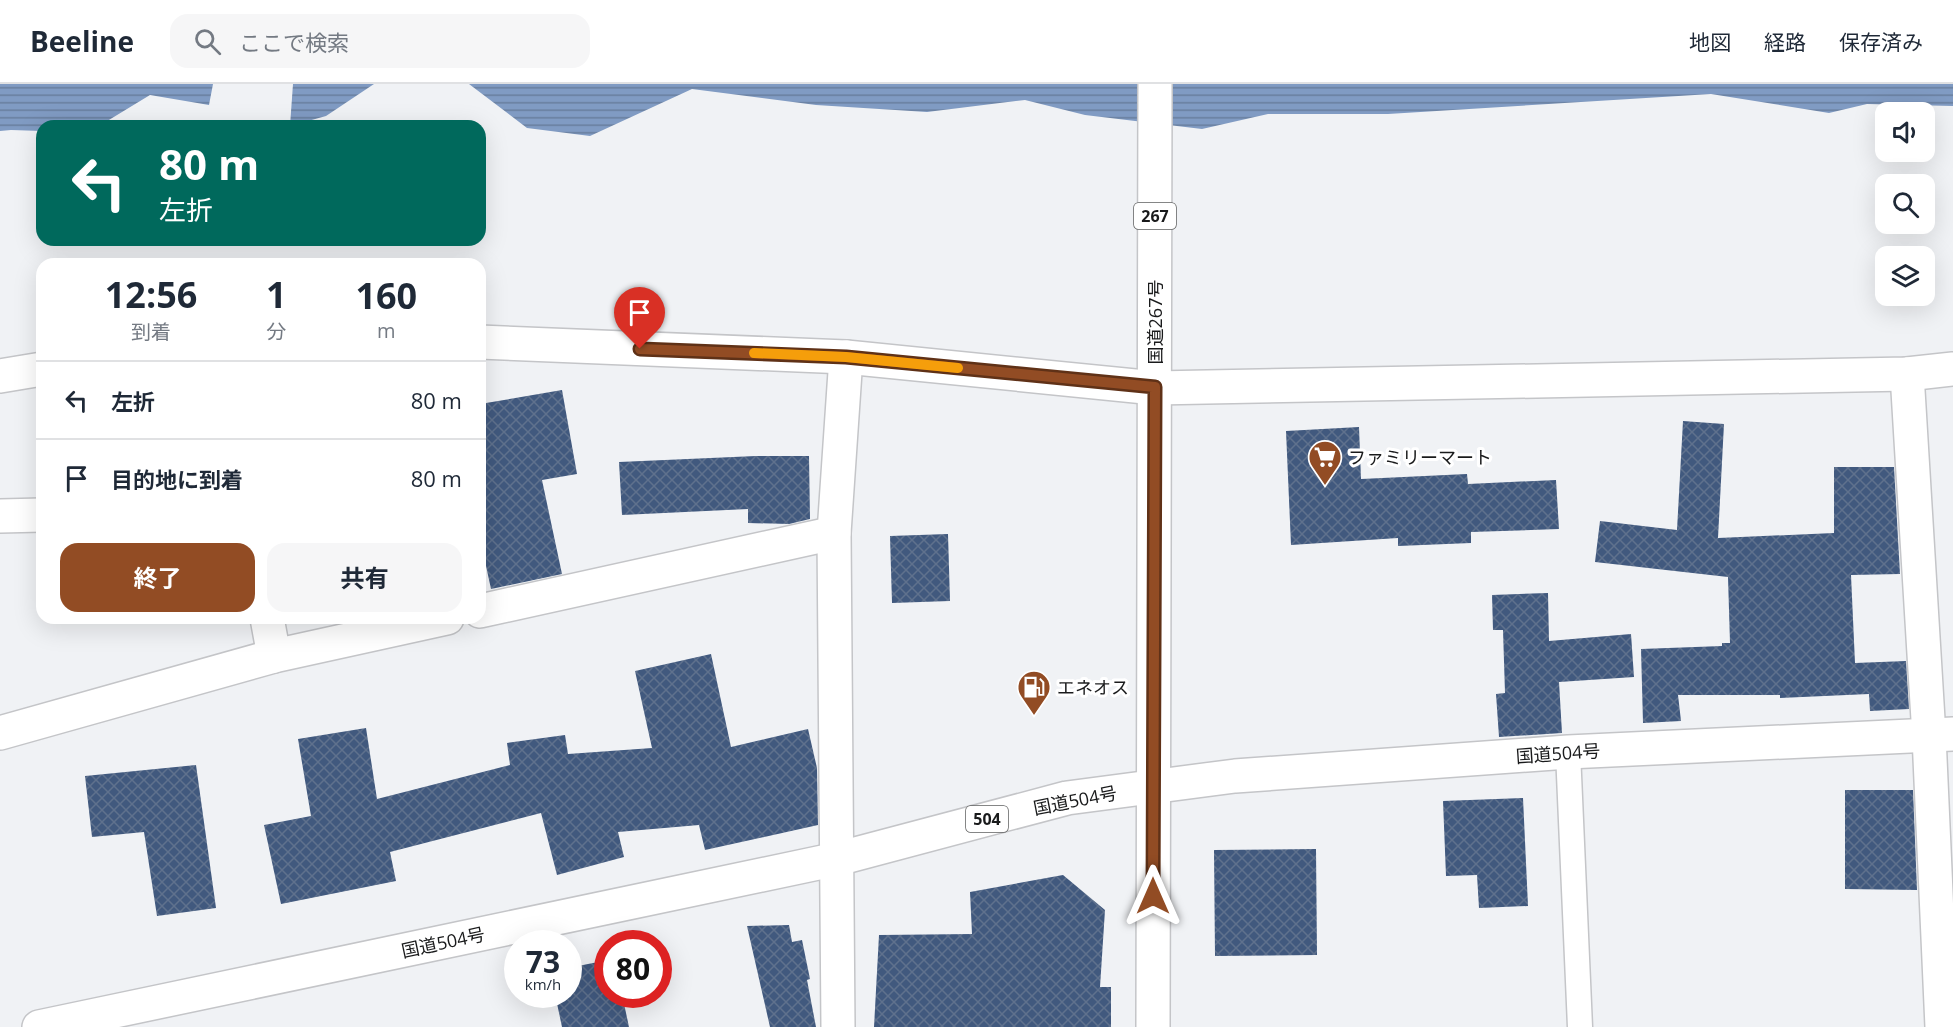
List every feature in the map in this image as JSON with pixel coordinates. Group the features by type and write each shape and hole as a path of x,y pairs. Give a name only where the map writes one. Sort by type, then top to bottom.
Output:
{"main road":[{"name":"国道267号","path":"1153,1027 1155,84"},
{"path":"486,342 846,357 1155,387 1907,374 1953,369"},
{"path":"838,1027 834,533 846,357"},
{"path":"0,376 36,370"},
{"path":"1907,374 1941,735 1942,1027"},
{"path":"0,516 36,515"},
{"path":"486,610 834,533"},
{"path":"268,624 274,656"},
{"path":"0,733 274,656 420,624"},
{"name":"国道504号","path":"39,1027 837,859 1067,798 1235,776 1568,752 1941,735"}],"lane":[{"path":"1568,752 1580,1027"}],"water":[{"path":"0,84 213,84 209,105 150,95 109,120 36,120 36,131 0,131"},
{"path":"293,84 374,84 326,116 312,120 290,120"},
{"path":"469,84 1953,84 1953,106 1935,106 1935,102 1875,102 1875,104 1829,113 1711,94 1388,114 1268,114 1202,129 1085,115 1025,100 927,112 816,105 692,89 590,136 527,128"}],"building":[{"path":"562,390 577,474 542,480 562,574 491,589 486,566 486,403"},
{"path":"1683,421 1724,424 1718,538 1834,533 1834,467 1894,467 1900,574 1851,575 1855,663 1906,661 1909,709 1870,711 1869,694 1780,698 1780,695 1678,695 1681,721 1643,723 1641,649 1722,646 1722,643 1730,643 1728,577 1595,562 1600,521 1677,530"},
{"path":"1359,427 1361,479 1467,474 1468,484 1556,480 1559,529 1471,532 1471,543 1398,546 1398,538 1291,545 1286,431"},
{"path":"809,456 810,519 789,524 748,523 748,509 622,515 619,462"},
{"path":"948,534 950,601 892,603 890,536"},
{"path":"1548,593 1549,641 1631,634 1634,677 1559,682 1562,733 1499,737 1496,694 1505,693 1503,630 1493,630 1492,595"},
{"path":"711,654 731,747 808,729 817,768 818,825 705,850 699,825 618,832 624,857 557,875 541,813 390,852 396,881 281,904 264,825 311,816 298,739 366,728 377,799 510,765 507,743 565,735 568,754 652,748 635,671"},
{"path":"196,765 216,908 157,916 144,832 92,837 85,776"},
{"path":"1845,790 1913,790 1917,890 1845,889"},
{"path":"1523,798 1528,906 1479,908 1477,875 1446,876 1443,801"},
{"path":"1316,849 1317,955 1215,956 1214,850"},
{"path":"1063,875 1105,910 1100,987 1111,987 1111,1027 874,1027 879,935 972,934 970,892"},
{"path":"789,925 792,942 802,940 816,1027 770,1027 747,926"},
{"path":"594,963 594,1008 625,1008 629,1027 562,1027 558,1008 582,1008 582,965"}],"slow traffic":[{"path":"754,353 846,357 958,368"}],"place":[{"name":"ファミリーマート","path":"1325,486"},
{"name":"エネオス","path":"1034,716"}],"route":[{"path":"640,349 846,357 1155,387 1153,896"}]}
